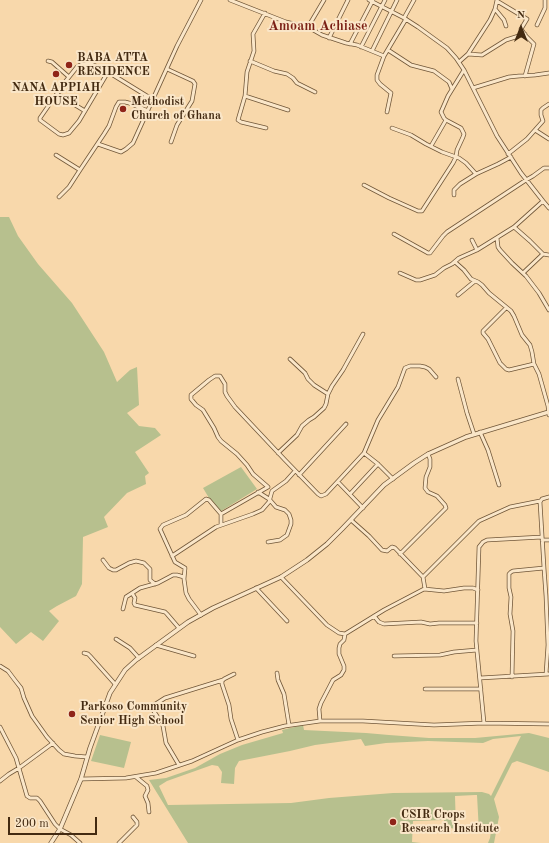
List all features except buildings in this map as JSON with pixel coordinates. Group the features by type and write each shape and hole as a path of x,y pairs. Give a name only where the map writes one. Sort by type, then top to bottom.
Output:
{"street":[{"path":"98,144 119,152 124,152 133,142 177,46 201,0"},
{"path":"230,0 286,22 308,28 329,38 361,47 384,56"},
{"path":"308,28 324,0"},
{"path":"329,38 348,0"},
{"path":"350,44 371,0 405,19 447,48 464,70 497,136 508,154 526,180 549,208"},
{"path":"361,47 385,0"},
{"path":"372,51 397,0"},
{"path":"387,112 391,93 380,84 377,77 384,56 405,19 413,1 408,0"},
{"path":"459,62 468,54 490,20 497,0 526,19 521,28 534,44 525,76"},
{"path":"537,25 547,0"},
{"path":"495,9 504,20 506,26"},
{"path":"265,14 253,34 254,51 247,72 245,96 238,120 266,128"},
{"path":"468,54 482,55 506,40 525,34"},
{"path":"388,50 411,65 434,70 449,82 452,89"},
{"path":"48,61 52,62 69,77"},
{"path":"250,61 274,71 287,74 297,83 315,92"},
{"path":"108,72 85,112 76,126 69,133 63,135 59,134 39,119 69,77 77,67 82,64 91,64 108,72 154,99"},
{"path":"167,69 192,81 195,84 192,101 178,125 171,142"},
{"path":"364,185 389,198 422,211 447,174 456,157 457,150 464,134 461,128 446,120 442,115 441,110 464,70"},
{"path":"473,88 509,77 549,73"},
{"path":"57,94 85,112"},
{"path":"132,104 147,96"},
{"path":"245,96 288,110"},
{"path":"59,197 69,187 98,144 109,126 119,102 132,104 148,111"},
{"path":"508,154 527,139 543,121 540,115 541,110 549,104"},
{"path":"431,146 446,120"},
{"path":"392,128 411,135 442,152 464,161 476,174"},
{"path":"535,130 549,139"},
{"path":"56,155 80,170"},
{"path":"454,195 454,190 460,184 510,157"},
{"path":"394,234 430,253 438,241 447,232 544,168 549,168"},
{"path":"400,273 412,279 420,280 435,275 462,256 477,250 514,227 543,201"},
{"path":"514,227 543,254 549,255"},
{"path":"497,238 498,247 500,250 512,264 523,273 539,293 549,310"},
{"path":"472,240 477,250"},
{"path":"523,273 543,254"},
{"path":"455,262 464,270 470,279 482,285 511,311 523,337 530,345 534,364 539,374 548,406 549,415"},
{"path":"458,295 475,281"},
{"path":"506,308 483,331 483,333 488,339 500,363 506,369 509,370 534,364"},
{"path":"278,453 297,435 302,426 324,408 332,386 343,370 363,334"},
{"path":"290,359 314,385 328,394"},
{"path":"272,491 253,474 237,454 220,440 203,410 191,399 191,396 209,380 215,376 220,376 225,384 225,392 232,404 263,438 321,496 326,494 338,482 364,453 378,420 398,387 405,368 410,366 425,367 429,369 436,377"},
{"path":"458,379 474,434"},
{"path":"51,843 60,829 81,779 108,697 125,670 179,628 201,615 281,577 315,554 339,533 379,490 428,454 474,434 549,412"},
{"path":"299,475 346,424"},
{"path":"480,432 488,450 499,485"},
{"path":"364,453 378,464 392,479"},
{"path":"400,554 446,508 437,496 428,492 425,488 426,477 430,467 430,459 428,454"},
{"path":"350,494 378,464"},
{"path":"172,556 221,525 260,511 270,500 272,491 286,481 296,471"},
{"path":"338,482 363,508"},
{"path":"220,514 268,487"},
{"path":"258,492 276,506 285,510 291,520 287,535 280,540 268,542"},
{"path":"423,577 479,520 510,507 540,501 549,497"},
{"path":"201,615 187,596 184,577 185,568 175,562 160,530 161,527 183,517 206,500 209,500 220,514 221,525"},
{"path":"480,678 548,674 546,596 540,501"},
{"path":"351,520 369,536 381,550 386,551 393,547 423,577 425,589"},
{"path":"484,723 476,632 479,547 484,541 487,540 549,540"},
{"path":"103,560 109,568 113,570 129,562 136,561 144,563 150,569 150,580 155,584"},
{"path":"512,677 513,632 510,614 511,601 509,574 513,570 544,568"},
{"path":"123,609 126,597 145,586 155,584 173,575 184,577"},
{"path":"281,577 327,625 339,633 345,634 406,598 425,589 444,592 464,588 473,588 478,590"},
{"path":"256,588 287,621"},
{"path":"132,593 135,598 135,605 165,612 179,628"},
{"path":"374,616 379,622 384,624 419,622 430,624 477,623"},
{"path":"320,721 320,703 333,680 341,675 344,670 339,654 339,648 340,644 344,640 345,634"},
{"path":"116,639 130,648 139,658"},
{"path":"156,645 194,656"},
{"path":"394,656 440,655 477,650"},
{"path":"84,653 87,653 90,656 115,684"},
{"path":"0,666 8,671 20,688 32,716 47,737 64,754 88,757"},
{"path":"277,673 278,680 284,694 289,725"},
{"path":"179,765 166,743 164,729 152,706 165,698 223,680 234,674"},
{"path":"223,680 222,684 238,740"},
{"path":"426,689 481,689"},
{"path":"81,779 126,778 163,772 192,761 238,740 270,729 320,721 434,725 484,723 549,724"},
{"path":"0,727 13,752 27,796 30,798 37,798 54,823 60,829 72,835 80,843"},
{"path":"0,781 53,743"},
{"path":"136,777 146,784 148,790 145,796 148,803 149,812"},
{"path":"119,843 136,825 137,822 133,817"}],"green space":[{"path":"0,217 9,217 18,236 38,264 72,303 104,352 117,382 130,370 137,367 139,405 127,413 139,426 155,428 161,435 135,452 149,473 145,476 146,484 127,493 104,517 108,527 83,537 82,584 76,596 49,611 59,621 43,641 31,632 16,644 0,627"},
{"path":"241,467 257,489 218,513 203,488"},
{"path":"303,725 304,730 429,738 475,738 529,733 549,738 549,772 517,761 512,763 494,799 499,817 494,843 488,843 491,831 479,832 477,795 475,795 455,796 456,829 444,827 444,820 413,821 412,842 421,843 188,843 149,780 166,778 195,768 220,754 242,745 283,733 282,730","holes":["521,736 491,796 482,792 393,793 329,798 291,803 168,805 159,786 167,781 212,765 218,766 222,772 221,783 234,784 235,768 239,761 315,745 361,739 365,746 386,743 428,741 483,743 493,739"]},
{"path":"100,735 131,742 124,768 91,761"}],"place":[{"name":"BABA ATTA RESIDENCE","path":"69,65"},
{"name":"NANA APPIAH HOUSE","path":"56,74"},
{"name":"Methodist Church of Ghana","path":"123,109"},
{"name":"Parkoso Community Senior High School","path":"72,714"},
{"name":"CSIR Crops Research Institute","path":"393,822"}],"district":[{"name":"Amoam Achiase","path":"318,26"}]}
